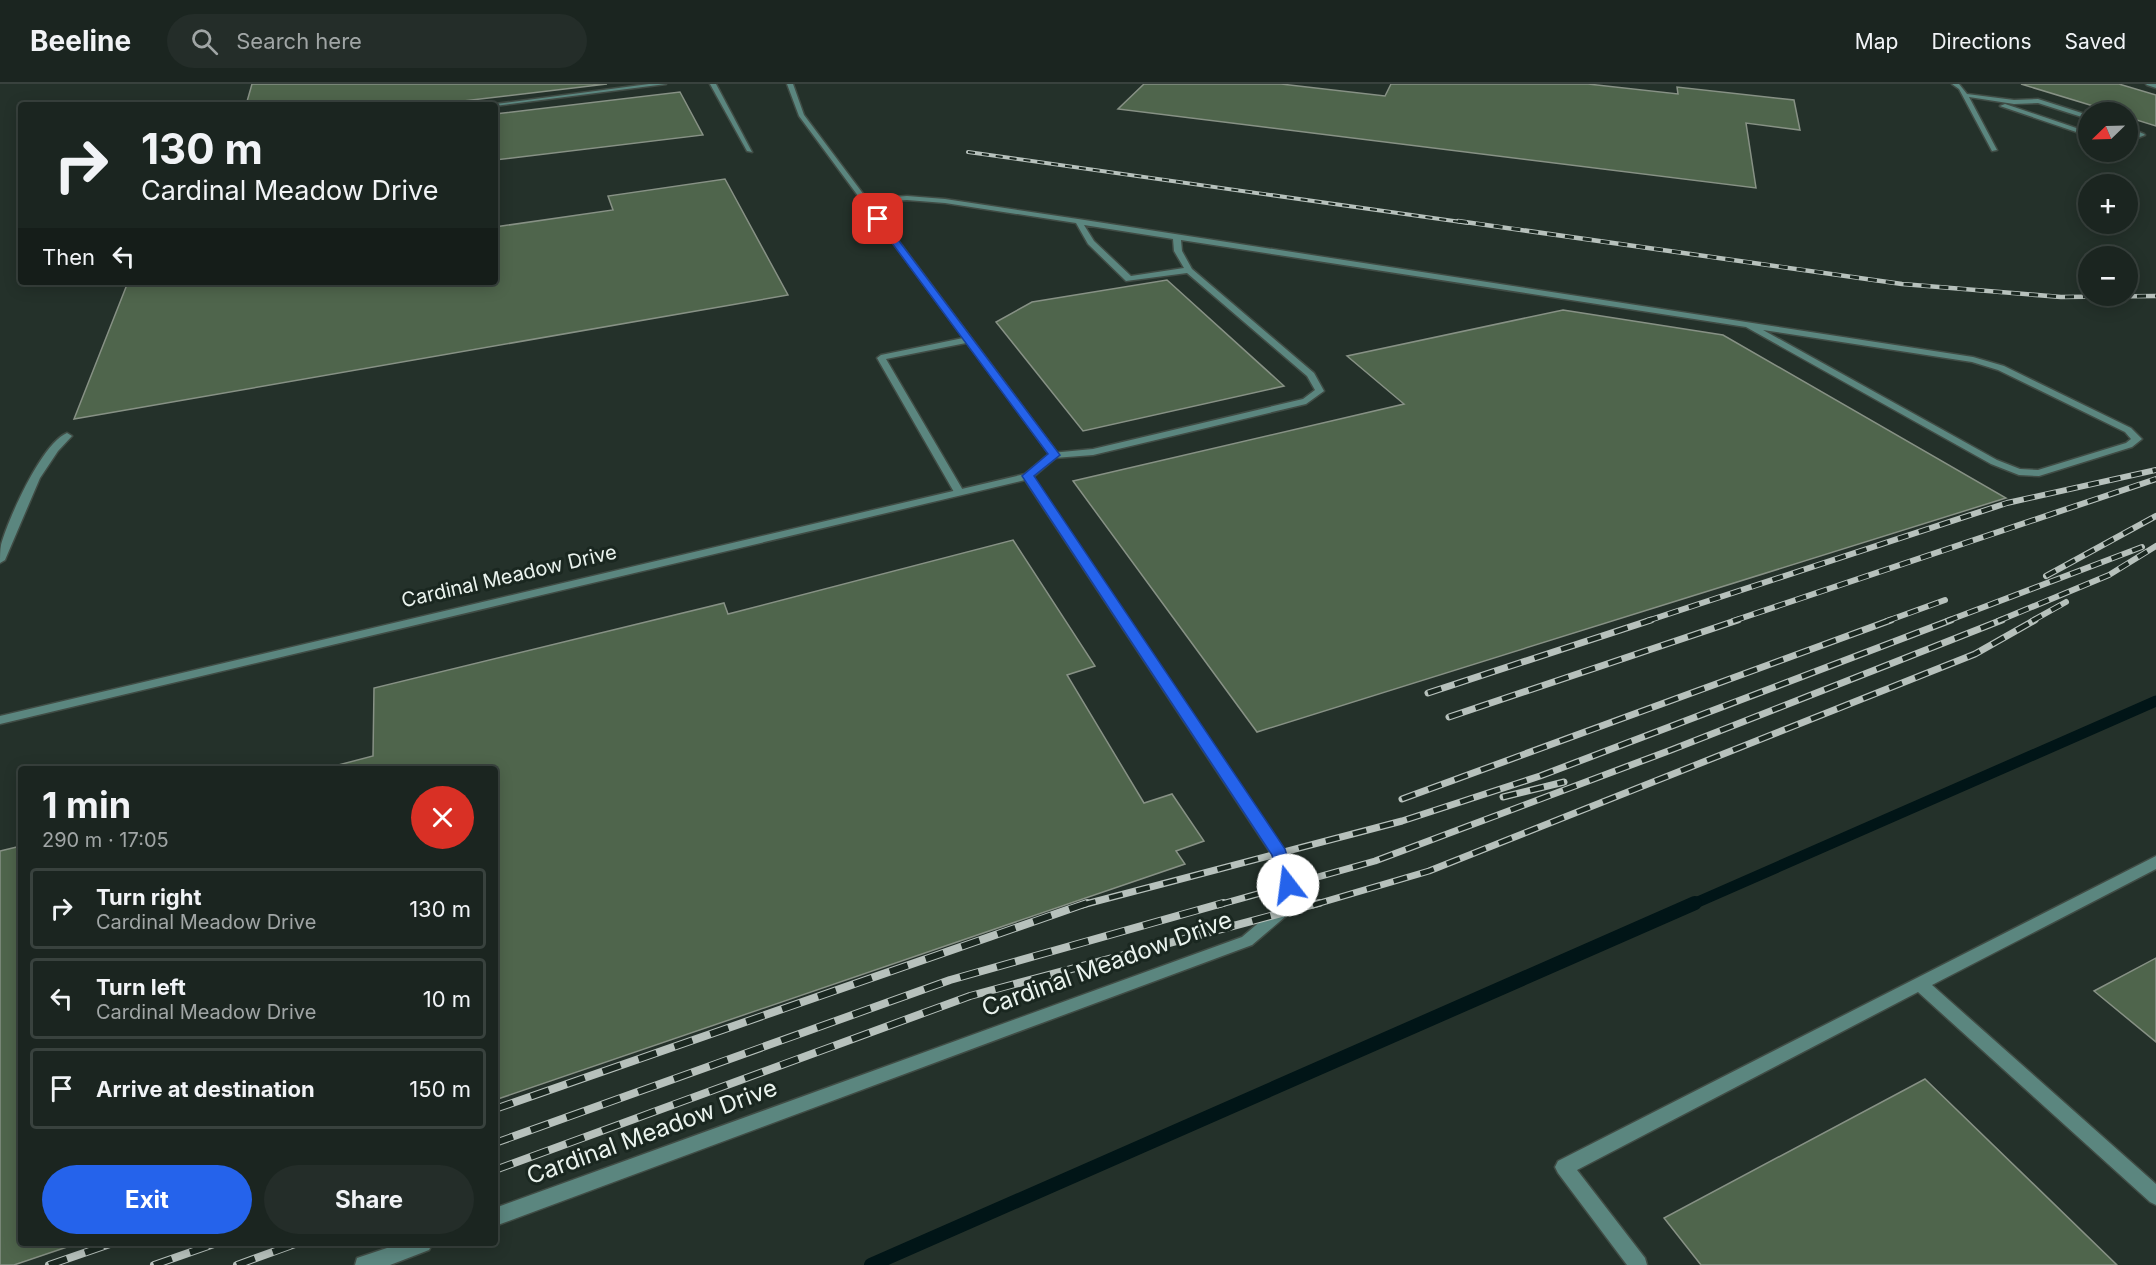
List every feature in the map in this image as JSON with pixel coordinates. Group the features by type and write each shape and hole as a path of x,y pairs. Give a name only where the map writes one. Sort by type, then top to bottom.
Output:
{"street":[{"path":"498,104 663,84"},
{"path":"713,84 750,151"},
{"path":"790,84 801,115 1054,455 1093,452 1306,401 1320,391 1311,375 1189,270 1178,251 1177,237"},
{"path":"1955,84 1961,88 1994,150"},
{"path":"2150,84 2156,86"},
{"path":"1965,95 2014,102 2038,101 2078,114"},
{"path":"2014,102 2003,106 2078,131"},
{"path":"864,201 907,198 945,201 1078,221 1177,237 1748,325 1973,360 2001,368 2128,430 2137,439 2129,445 2039,473 2019,472 1994,462 1748,325"},
{"path":"1078,221 1091,242 1129,279 1189,270"},
{"path":"959,492 881,358 968,340"},
{"path":"0,560 44,460 68,436"},
{"name":"Cardinal Meadow Drive","path":"0,720 1028,476 1054,455"},
{"name":"Cardinal Meadow Drive","path":"498,1216 1247,941 1281,912 1288,885 1280,854 1028,476"},
{"path":"1638,1265 1564,1167 2156,862"},
{"path":"1920,984 2156,1196"},
{"path":"364,1265 417,1246"}],"building":[{"path":"252,84 607,84 454,102 247,102"},
{"path":"1144,84 1281,84 1385,96 1391,84 1588,84 1678,94 1677,87 1794,100 1800,130 1746,123 1756,188 1118,109"},
{"path":"2021,84 2119,84 2156,95 2156,126 2138,120 2138,102 2080,102"},
{"path":"680,92 703,135 498,160 498,114"},
{"path":"725,179 788,295 74,419 127,285 498,285 498,227 613,210 608,196"},
{"path":"1167,280 1284,386 1083,431 996,322 1032,302"},
{"path":"1563,310 1723,335 2006,498 1257,732 1073,481 1404,404 1347,356"},
{"path":"1013,540 1095,666 1067,675 1144,803 1172,794 1204,841 1176,851 1185,864 498,1099 498,766 334,766 373,756 374,688 724,603 728,614"},
{"path":"18,847 18,1246 70,1246 14,1265 0,1265 0,851"},
{"path":"2156,958 2156,1042 2094,991"},
{"path":"1925,1079 2117,1265 1701,1265 1664,1218"}],"waterway":[{"path":"1691,905 2156,701"},
{"path":"871,1265 1695,903"}],"railway":[{"path":"968,152 1468,223"},
{"path":"1458,221 1902,284 2061,297 2156,296"},
{"path":"1647,621 2007,503 2156,470"},
{"path":"1733,621 2156,479"},
{"path":"2046,576 2156,516"},
{"path":"1998,621 2109,575 2156,546"},
{"path":"1947,621 2142,547"},
{"path":"1887,621 1945,600"},
{"path":"2032,621 2066,602"},
{"path":"1428,693 1651,620"},
{"path":"1449,717 1738,620"},
{"path":"1402,799 1891,620"},
{"path":"1082,905 1402,821 1540,776 1951,620"},
{"path":"1218,905 1375,861 1671,750 2002,620"},
{"path":"1313,905 1429,871 1975,654 2035,620"},
{"path":"1503,797 1564,782"},
{"path":"498,1108 1087,903"},
{"path":"498,1142 950,980 1223,903"},
{"path":"498,1169 970,996 1319,903"},
{"path":"49,1265 104,1246"},
{"path":"154,1265 208,1246"},
{"path":"237,1265 289,1246"}],"route":[{"path":"878,219 1054,455 1028,476 1280,854 1288,885"}]}
